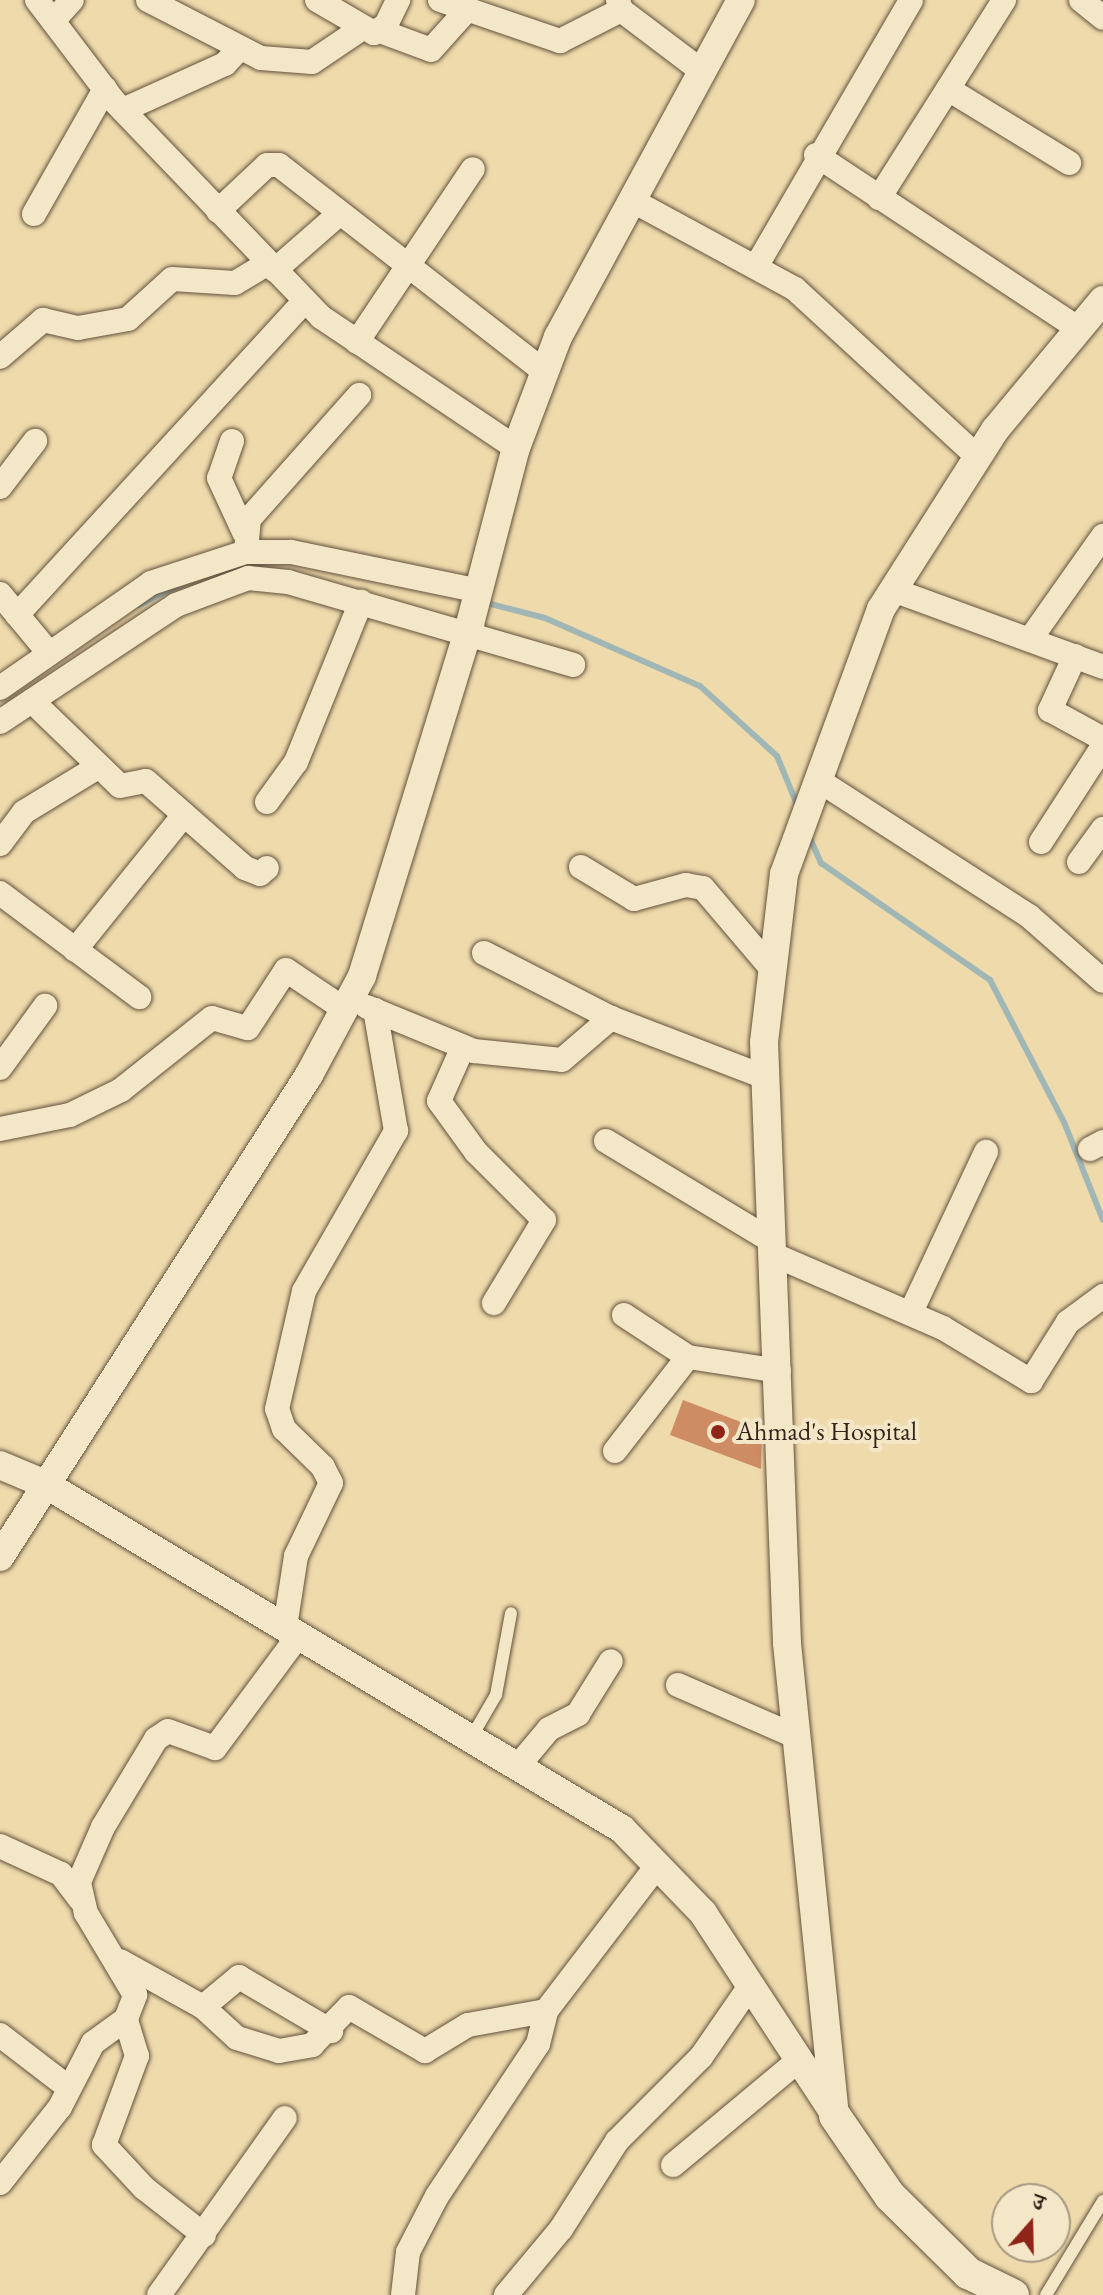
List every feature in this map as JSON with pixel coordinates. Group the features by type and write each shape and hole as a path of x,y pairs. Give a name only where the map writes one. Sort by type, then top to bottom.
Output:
{"main road":[{"path":"835,2116 890,2196 968,2273 1008,2294"}],"street":[{"path":"37,0 123,110 305,301 357,342 516,448"},
{"path":"53,21 72,0"},
{"path":"148,0 238,50 312,62 371,30 398,0"},
{"path":"317,0 371,30 431,50 470,8"},
{"path":"440,0 560,41 620,5 703,72"},
{"path":"0,1557 309,1075 357,1006 474,611 516,448 545,372 741,0"},
{"path":"757,265 816,155 911,0"},
{"path":"879,198 1004,0"},
{"path":"1081,0 1103,18"},
{"path":"123,110 225,64 238,50"},
{"path":"34,214 105,89"},
{"path":"948,89 1069,163"},
{"path":"816,155 1079,329"},
{"path":"218,211 273,164 545,372"},
{"path":"357,342 473,169"},
{"path":"633,201 757,265 795,289 978,457"},
{"path":"0,357 43,320 78,328 128,319 172,279 235,283 271,266 339,214"},
{"path":"835,2116 787,1643 779,1371 765,1077 772,969 789,862 893,590 978,457 1103,300"},
{"path":"17,615 305,301"},
{"path":"0,688 151,583 245,542 359,395"},
{"path":"0,487 35,441"},
{"path":"232,441 219,478 245,542"},
{"path":"1031,638 1103,536"},
{"path":"245,542 291,552 474,611 573,665"},
{"path":"0,722 176,605 219,585 263,578 361,602 474,611"},
{"path":"893,590 1031,638 1103,667"},
{"path":"0,594 49,653"},
{"path":"267,802 296,762 361,602"},
{"path":"1075,656 1050,710 1103,739"},
{"path":"32,701 120,786 146,781 245,868 260,874 267,868"},
{"path":"1041,842 1103,746"},
{"path":"0,844 24,812 98,767"},
{"path":"815,788 1029,916 1103,981"},
{"path":"75,950 184,815"},
{"path":"1079,862 1103,829"},
{"path":"581,867 634,899 686,885 703,888 772,969"},
{"path":"0,893 139,997"},
{"path":"484,953 611,1018 765,1077"},
{"path":"0,1129 70,1115 121,1090 212,1018 248,1028 286,970 357,1006 463,1047 569,1060 611,1018"},
{"path":"0,1068 45,1006"},
{"path":"80,1899 81,1870 156,1739 168,1731 215,1748 292,1631 296,1556 331,1483 323,1467 284,1429 277,1409 304,1291 396,1131 357,1006"},
{"path":"463,1047 439,1101 476,1152 544,1220 494,1303"},
{"path":"606,1141 772,1247 911,1312 1031,1381 1068,1322 1103,1296"},
{"path":"911,1312 986,1152"},
{"path":"624,1315 688,1357 779,1371"},
{"path":"615,1451 688,1357"},
{"path":"0,1465 45,1484 622,1829 703,1913 835,2116"},
{"path":"518,1766 549,1729 578,1714 611,1661"},
{"path":"678,1685 797,1737"},
{"path":"0,1846 61,1874 120,1961 135,1995 126,2019 93,2043 69,2088 0,2183"},
{"path":"403,2295 408,2252 437,2196 538,2044 546,2011 657,1866"},
{"path":"120,1961 203,2007 237,2038 279,2051 312,2045 331,2031 349,2007 425,2051 468,2025 546,2011"},
{"path":"203,2007 239,1977 331,2031"},
{"path":"506,2295 561,2229 617,2141 701,2057 750,1986"},
{"path":"126,2019 137,2056 104,2137 106,2151 204,2235"},
{"path":"0,2035 69,2088"},
{"path":"673,2165 799,2060"},
{"path":"159,2295 285,2118"}],"lane":[{"path":"471,1738 496,1695 511,1613"},
{"path":"1046,2295 1103,2201"}],"building":[{"path":"683,1400 762,1430 761,1469 670,1435"}],"waterway":[{"path":"217,574 264,563"},
{"path":"139,605 179,585"},
{"path":"483,602 545,618 700,686 777,756 798,807"},
{"path":"809,836 821,863 990,980 1064,1122 1103,1220"}],"place":[{"name":"Ahmad's Hospital","path":"718,1432"}]}
